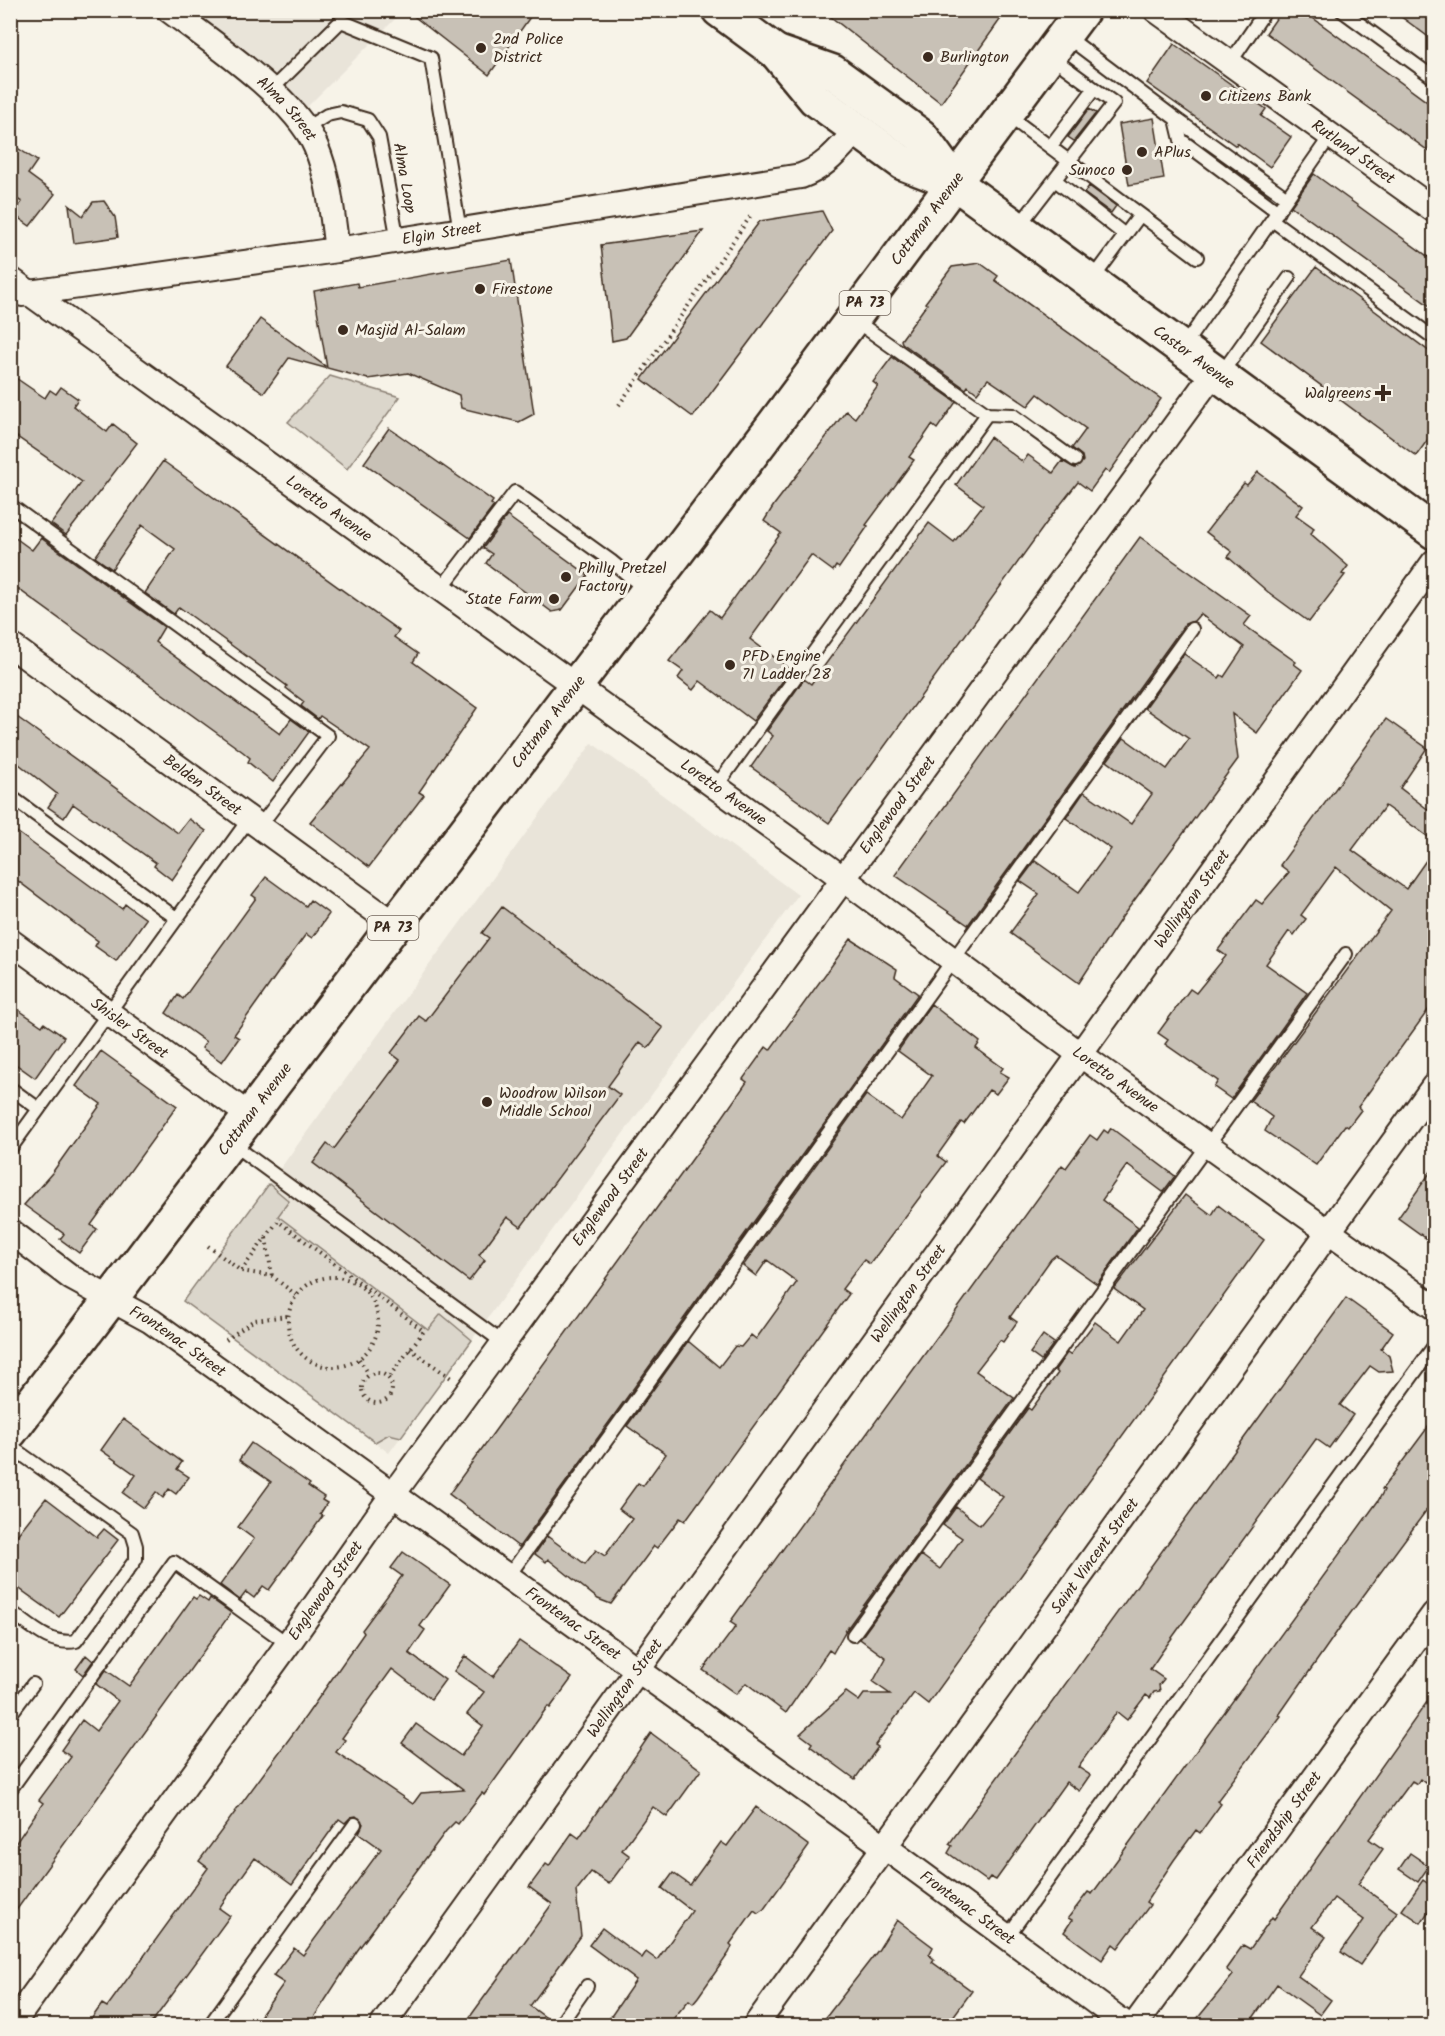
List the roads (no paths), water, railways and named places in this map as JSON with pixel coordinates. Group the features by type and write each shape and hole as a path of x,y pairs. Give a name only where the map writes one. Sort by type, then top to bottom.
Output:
{"main road":[{"name":"Castor Avenue","path":"719,10 776,52 814,99 903,163 955,183 1183,346 1434,532"},
{"name":"Cottman Avenue","path":"16,1411 111,1300 1066,34"},
{"name":"Castor Avenue","path":"776,52 833,72 921,136 955,183"}],"street":[{"name":"Alma Street","path":"170,10 270,91 306,128 315,146 329,189 337,250"},
{"name":"Rutland Street","path":"1156,10 1434,210"},
{"name":"Elgin Street","path":"20,295 398,241 801,176 818,170 829,161 857,130"},
{"name":"Loretto Avenue","path":"10,279 20,295 441,589 955,959 1081,1055 1207,1146 1434,1306"},
{"name":"Englewood Street","path":"11,2025 288,1644 393,1494 505,1344 842,878 1218,373"},
{"name":"Wellington Street","path":"382,2025 1434,562"},
{"name":"Belden Street","path":"10,645 395,925"},
{"name":"Shisler Street","path":"10,940 250,1116"},
{"name":"Saint Vincent Street","path":"755,2025 1434,1086"},
{"name":"Frontenac Street","path":"10,1231 72,1278 151,1321 885,1847 1128,2025"},
{"name":"Friendship Street","path":"1134,2025 1434,1614"}],"lane":[{"path":"1230,63 1266,10"},
{"path":"1341,10 1434,78"},
{"path":"270,91 341,21 431,58 460,231"},
{"path":"1017,228 1114,103 1094,89 1066,34"},
{"path":"1066,34 1176,118 1287,198"},
{"path":"1050,147 1094,89"},
{"name":"Alma Loop","path":"306,128 327,116 341,112 368,120 380,137 398,241"},
{"path":"1006,114 1197,257"},
{"path":"1176,118 1181,140 1275,216 1434,338"},
{"path":"1183,346 1331,135"},
{"path":"1055,180 1125,235"},
{"path":"1091,280 1140,215"},
{"path":"1218,373 1289,278"},
{"path":"853,319 987,414 1013,415 1075,460"},
{"path":"715,788 987,414"},
{"path":"441,589 515,492 611,561 647,591"},
{"path":"10,505 328,736 176,918 110,1013 10,1149"},
{"path":"507,1578 1192,629"},
{"path":"10,796 176,918"},
{"path":"853,1635 1346,954"},
{"path":"10,1088 39,1109"},
{"path":"230,1142 505,1344"},
{"path":"1007,1937 1434,1346"},
{"path":"10,1446 132,1533 136,1546 136,1559 76,1641 63,1644 50,1640 10,1611"},
{"path":"10,1790 174,1562 288,1644"},
{"path":"10,1715 33,1684"},
{"path":"209,2025 355,1824"},
{"path":"559,2025 587,1986"}],"place":[{"name":"2nd Police District","path":"481,48"},
{"name":"Burlington","path":"928,57"},
{"name":"Citizens Bank","path":"1206,96"},
{"name":"APlus","path":"1142,152"},
{"name":"Sunoco","path":"1127,170"},
{"name":"Firestone","path":"480,289"},
{"name":"Masjid Al-Salam","path":"343,330"},
{"name":"Walgreens","path":"1383,393"},
{"name":"Philly Pretzel Factory","path":"566,577"},
{"name":"State Farm","path":"554,599"},
{"name":"PFD Engine 71 Ladder 28","path":"730,665"},
{"name":"Woodrow Wilson Middle School","path":"487,1102"}]}
